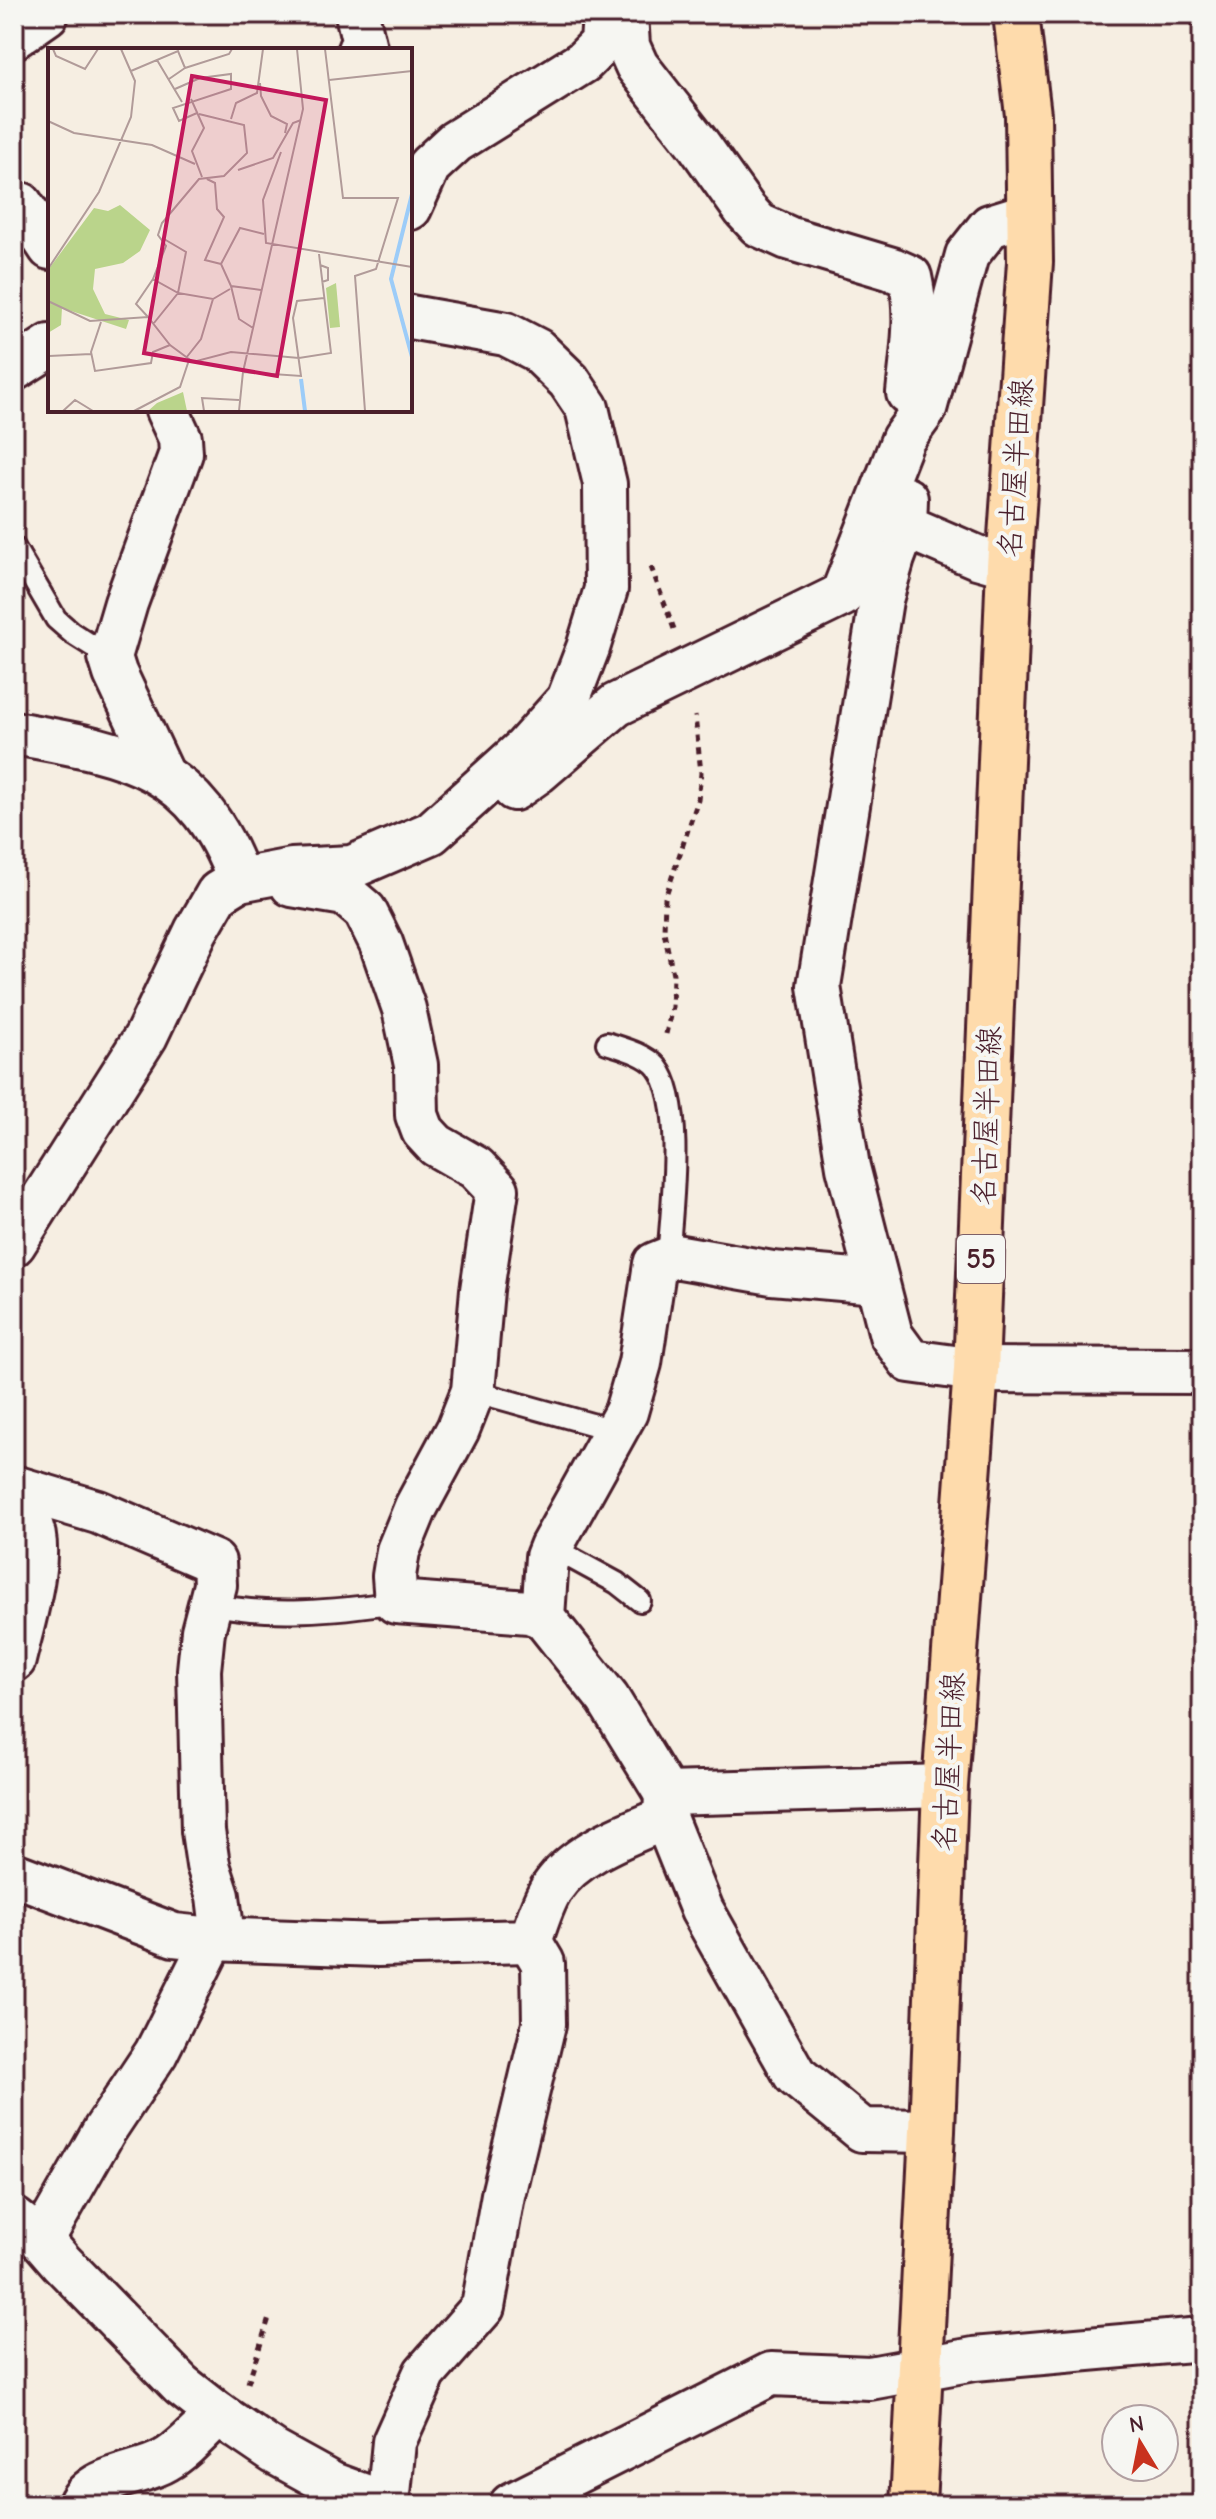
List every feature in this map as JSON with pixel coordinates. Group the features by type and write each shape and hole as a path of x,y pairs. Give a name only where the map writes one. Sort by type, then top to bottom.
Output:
{"main road":[{"name":"名古屋半田線","path":"913,2505 945,1786 976,1370 1009,566 1030,262 1028,115 1016,14"}],"street":[{"path":"14,37 47,14"},
{"path":"357,14 365,48"},
{"path":"412,204 429,166 455,142 583,62 602,43 604,14"},
{"path":"626,14 628,46 637,66 759,225 788,238 910,277 915,299 916,324 903,439 907,484 905,526 881,600 819,986 848,1167 891,1335 910,1361 976,1370 1202,1371"},
{"path":"28,198 48,243"},
{"path":"14,1244 146,1036 207,909 218,893 247,878 292,870 352,867 493,804 538,772 616,705 842,595 903,439 925,409 967,255 990,226 1029,214"},
{"path":"412,317 506,334 537,350 569,381 587,408 605,484 606,589 568,700 525,748 431,833"},
{"path":"14,369 48,347"},
{"path":"162,773 110,657 126,603 181,453 180,438 168,412"},
{"path":"905,526 977,557 1009,566"},
{"path":"14,733 80,744 162,773 204,811 247,878 345,894 365,911 381,943 404,1009 416,1065 417,1115 423,1131 436,1145 476,1168 497,1190 482,1290 473,1391 458,1429 416,1507 398,1551 394,1576 396,1602 529,1612 543,1617 608,1699 666,1806 702,1910 795,2075 862,2130 932,2131"},
{"path":"543,1617 547,1557 551,1547 626,1412 640,1363 655,1264 675,1256 772,1273 877,1282"},
{"path":"14,1487 98,1512 214,1562 215,1585 203,1631 199,1670 203,1831 221,1921 156,2053 104,2131 28,2229 181,2385 226,2420 274,2452 332,2484 388,2505 394,2442 425,2373 483,2307 503,2195 544,2024 543,1963 530,1941"},
{"path":"14,1509 29,1522 35,1545 35,1567 14,1660"},
{"path":"530,1941 551,1890 565,1872 623,1837 666,1806 945,1786"},
{"path":"14,1874 174,1935 378,1945 530,1941"},
{"path":"511,2505 771,2374 870,2378 974,2359 1202,2339"},
{"path":"79,2505 98,2485 166,2460 226,2420"}],"lane":[{"path":"14,547 56,619 110,657"},
{"path":"607,1043 633,1051 656,1066 669,1092 673,1121 674,1184 668,1259"},
{"path":"473,1391 602,1427 613,1434"},
{"path":"551,1547 617,1583 640,1601"},
{"path":"210,1604 236,1609 309,1610 357,1608 396,1602"}],"path":[{"path":"648,561 675,629 691,684 701,773 698,800 665,898 664,932 673,974 672,1007 656,1066"},
{"path":"226,2420 270,2315"}],"railway":[{"path":"1191,14 1202,51"}]}
